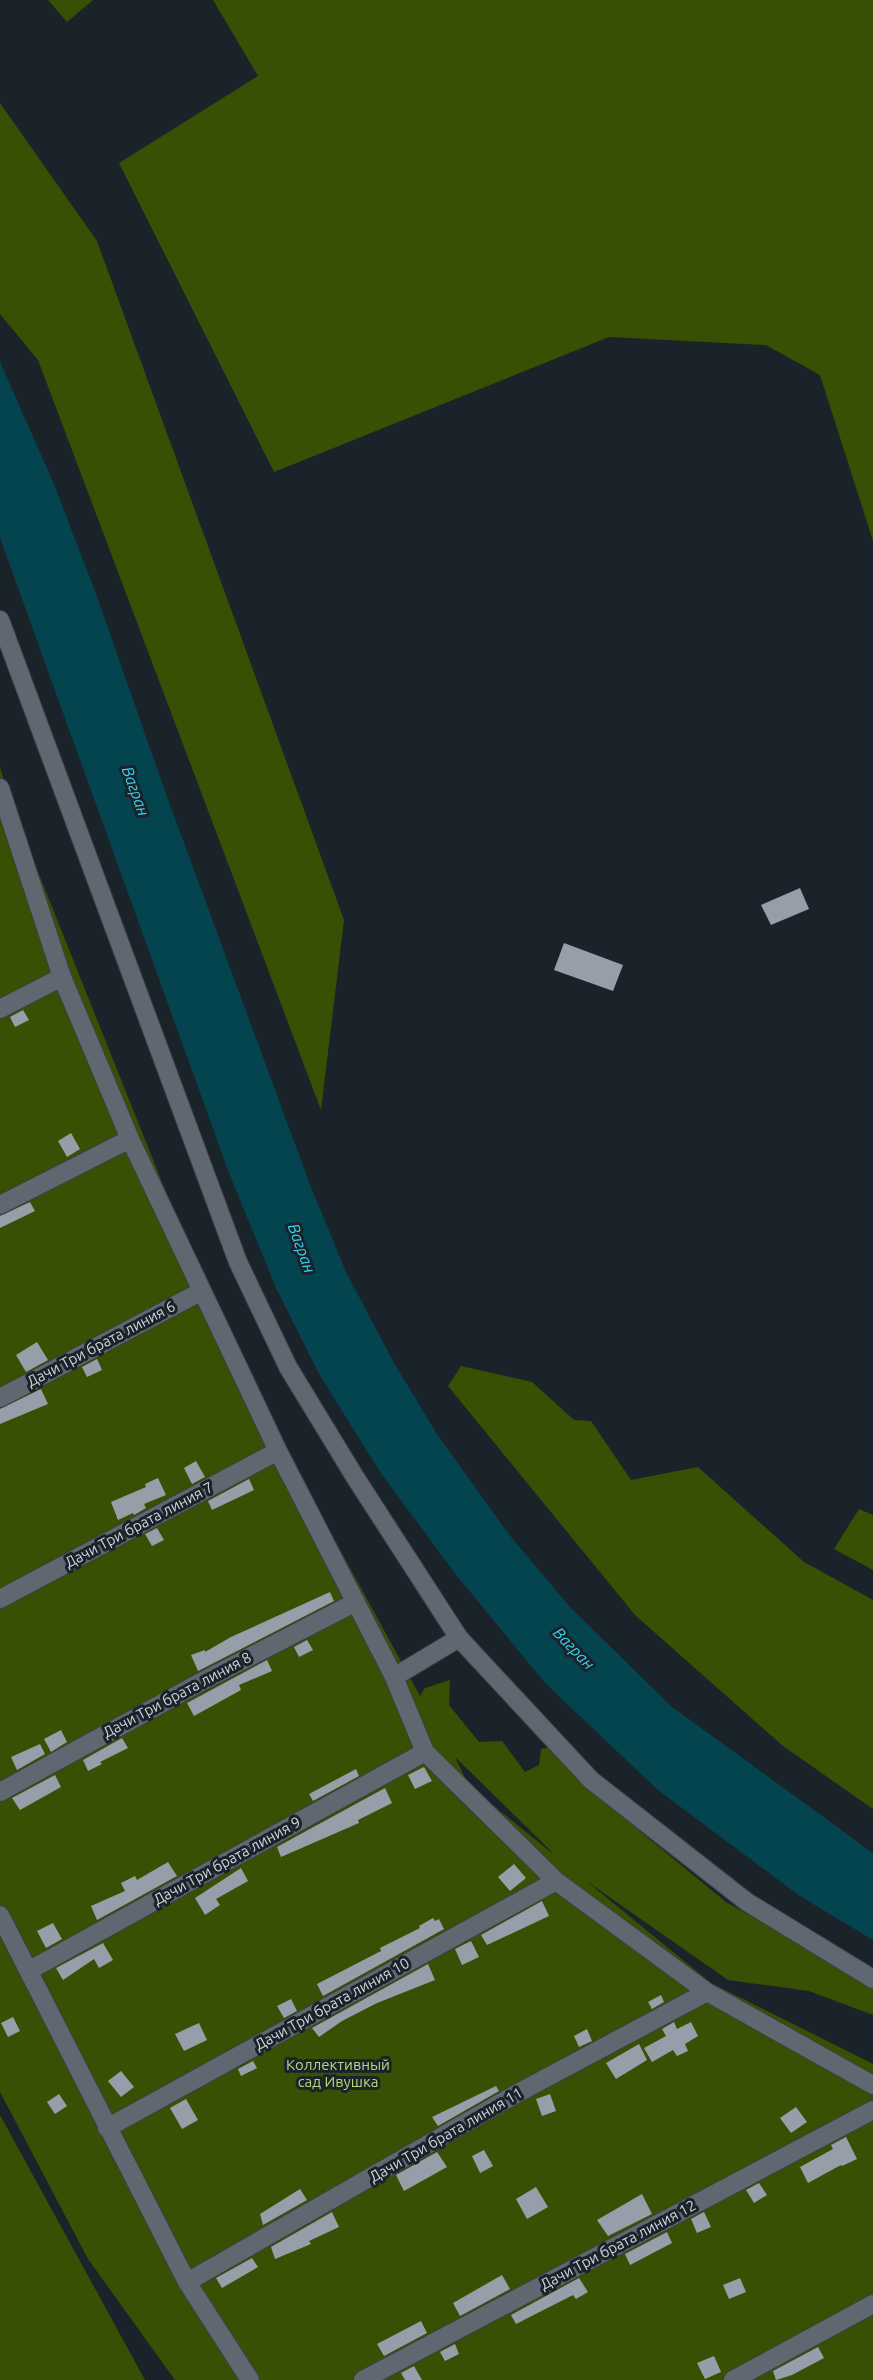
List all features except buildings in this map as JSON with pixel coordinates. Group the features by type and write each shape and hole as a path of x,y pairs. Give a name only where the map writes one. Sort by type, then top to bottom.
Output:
{"street":[{"path":"0,620 238,1262 288,1367 355,1477 459,1638 591,1780 747,1902 873,1979"},
{"path":"0,788 3,811 62,977 130,1139 278,1451 394,1677 425,1752 556,1881 707,1992 873,2085"},
{"path":"0,1009 62,977"},
{"path":"0,1205 130,1139"},
{"name":"Дачи Три брата линия 6","path":"0,1398 202,1290"},
{"name":"Дачи Три брата линия 7","path":"0,1599 278,1451"},
{"name":"Дачи Три брата линия 8","path":"0,1792 201,1682 356,1602"},
{"path":"394,1677 459,1638"},
{"name":"Дачи Три брата линия 9","path":"30,1971 425,1752"},
{"name":"Дачи Три брата линия 10","path":"107,2128 556,1881"},
{"path":"0,1915 107,2128 188,2282 250,2380"},
{"name":"Дачи Три брата линия 11","path":"188,2282 516,2094 707,1992"},
{"name":"Дачи Три брата линия 12","path":"363,2380 873,2110"},
{"path":"733,2380 873,2304"}],"green space":[{"path":"48,0 93,0 67,22"},
{"path":"213,0 873,0 873,541 820,375 766,345 609,337 274,472 119,163 258,76"},
{"path":"0,103 97,241 344,920 321,1110 38,360 0,314"},
{"name":"Коллективный сад Ивушка","path":"0,767 12,807 186,1242 291,1460 420,1696 425,1688 450,1680 449,1705 479,1742 502,1741 525,1772 539,1765 541,1749 552,1747 619,1814 726,1902 873,1985 873,2015 809,1991 728,1980 585,1880 711,1983 873,2064 873,2380 175,2380 88,2259 0,2092","holes":["455,1757 552,1852 469,1786"]},
{"path":"461,1366 532,1382 574,1420 591,1421 631,1480 698,1467 804,1562 873,1600 873,1809 783,1746 635,1615 448,1386"},
{"path":"859,1509 873,1515 873,1570 834,1549"},
{"path":"0,2115 145,2380 0,2380"}],"water":[{"name":"Вагран","path":"0,362 53,482 95,591 166,794 309,1182 346,1272 394,1363 437,1434 511,1537 570,1607 671,1706 873,1853 873,1940 800,1896 658,1790 546,1684 457,1576 380,1472 319,1374 276,1288 229,1173 0,538"}]}
